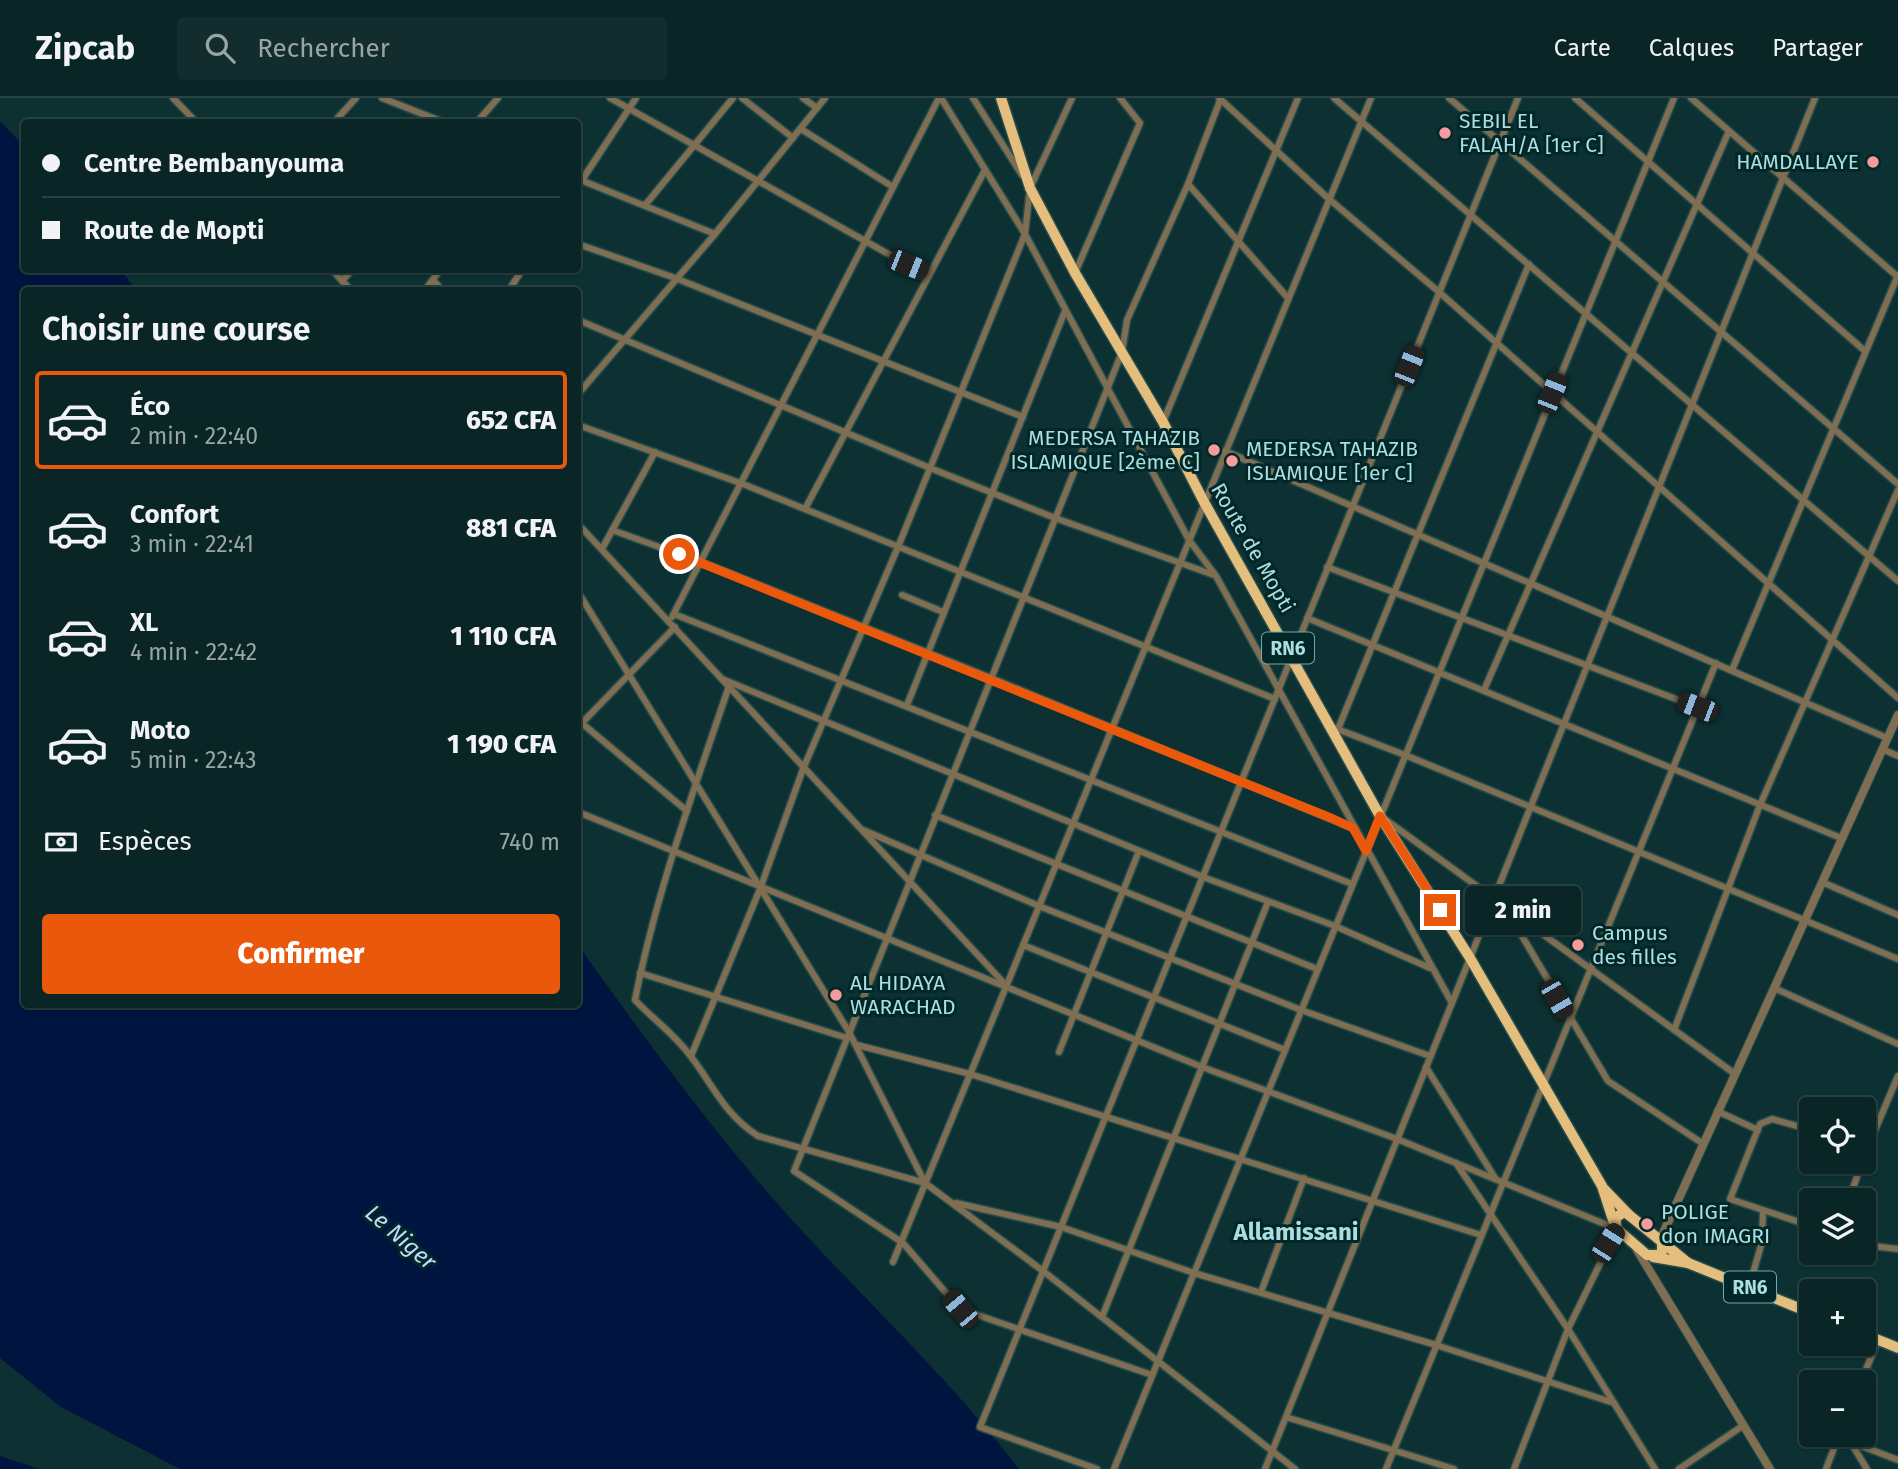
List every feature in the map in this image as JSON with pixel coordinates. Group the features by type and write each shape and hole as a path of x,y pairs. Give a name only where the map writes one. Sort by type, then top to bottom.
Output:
{"highway":[{"name":"Route de Mopti","path":"1001,98 1030,188 1075,273 1163,422 1204,502 1335,728 1380,816 1470,958 1602,1186 1615,1226"},
{"name":"Route de Mopti","path":"1602,1186 1661,1242"},
{"path":"1629,1214 1619,1214 1615,1226 1632,1242 1653,1257 1662,1252 1661,1242"},
{"name":"RN6","path":"1661,1242 1688,1263"},
{"name":"RN6","path":"1653,1257 1688,1263 1799,1308"},
{"path":"1878,1340 1898,1348"}],"street":[{"path":"173,98 193,119"},
{"path":"337,119 356,98"},
{"path":"382,98 435,119"},
{"path":"480,119 498,98"},
{"path":"610,98 928,273"},
{"path":"581,179 636,98"},
{"path":"646,204 733,98"},
{"path":"742,98 793,138"},
{"path":"803,98 817,108"},
{"path":"581,390 715,234 825,98"},
{"path":"940,98 1025,234 1189,540 1216,576 1276,695 1452,1003"},
{"path":"669,621 783,407 940,98"},
{"path":"974,98 1030,188"},
{"path":"691,1056 760,889 803,769 898,547 1025,234 1030,188 1072,98"},
{"path":"1075,273 1140,123 1120,98"},
{"path":"1152,1375 960,1309 903,1243 794,1171 1122,352 1127,320 1188,184 1220,98 1329,199 1439,292 1898,698"},
{"path":"1163,422 1298,98"},
{"path":"1334,98 1898,581"},
{"path":"893,1262 1371,98"},
{"path":"1449,98 1898,484"},
{"path":"1097,1469 980,1427 1022,1331 1061,1227 1518,98"},
{"path":"1575,98 1866,351"},
{"path":"1114,1469 1674,98"},
{"path":"1691,98 1898,276 1732,670"},
{"path":"1265,1469 1815,98"},
{"path":"802,129 893,187"},
{"path":"1484,690 1729,131"},
{"path":"805,509 985,170"},
{"path":"581,183 646,204 715,234"},
{"path":"1188,184 1288,298"},
{"path":"581,245 675,278 1023,417"},
{"path":"1529,264 1372,645 1335,728 1898,960"},
{"path":"335,273 348,287"},
{"path":"342,281 349,273"},
{"path":"427,287 438,273"},
{"path":"433,280 439,287"},
{"path":"907,705 925,653 1065,311"},
{"path":"581,321 622,341 930,468 1055,518 1216,576"},
{"path":"581,426 743,484 1145,648 1276,695"},
{"path":"1225,451 1888,737"},
{"path":"602,550 655,452"},
{"path":"1674,1030 1760,805 1898,490"},
{"path":"581,527 908,884 1006,985"},
{"path":"612,530 701,562 990,678 1353,828"},
{"path":"1327,567 1697,707"},
{"path":"902,595 943,611"},
{"path":"581,597 848,1035 857,1045 925,1183"},
{"path":"674,614 971,729 1352,884"},
{"path":"1307,618 1841,838"},
{"path":"581,721 675,627"},
{"path":"1386,1469 1489,1216 1500,1181 1570,1020 1716,663"},
{"path":"722,679 1203,877 1335,926 1432,969"},
{"path":"729,686 674,850 635,1000 670,1031 691,1056 724,1107 740,1124 758,1136 925,1183 1044,1271 1295,1469"},
{"path":"1661,1242 1702,1143 1898,716"},
{"path":"581,725 687,811"},
{"path":"1882,749 1898,756"},
{"path":"581,813 674,850 760,889 887,937 1202,1067 1397,1139 1615,1226 1568,1329 1514,1469"},
{"path":"935,816 1317,969"},
{"path":"1380,816 1493,901 1735,1074"},
{"path":"858,828 1039,906 1301,1010 1430,1056"},
{"path":"1059,1052 1139,851"},
{"path":"1822,882 1898,915"},
{"path":"1102,1317 1268,902"},
{"path":"1507,911 1608,1081 1702,1143"},
{"path":"1023,945 1285,1050"},
{"path":"640,973 848,1035"},
{"path":"1774,988 1898,1044"},
{"path":"857,1045 970,1074 1481,1235"},
{"path":"1426,1067 1500,1181"},
{"path":"1876,1123 1898,1076"},
{"path":"1717,1111 1758,1130"},
{"path":"1799,1127 1772,1119 1760,1124 1730,1199 1799,1222"},
{"path":"1456,1163 1489,1216 1568,1329 1654,1468"},
{"path":"1261,1293 1304,1178"},
{"path":"953,1202 1061,1227 1194,1273 1436,1345 1614,1403"},
{"path":"1749,1287 1762,1242 1762,1211"},
{"path":"1645,1228 1659,1226 1668,1220"},
{"path":"1632,1242 1770,1469"},
{"path":"1876,1246 1898,1249"},
{"path":"1866,1370 1878,1340"},
{"path":"1286,1417 1454,1469"},
{"path":"1679,1469 1744,1425"},
{"path":"1826,1469 1835,1447"},
{"path":"1853,1447 1867,1469"},
{"path":"1863,1447 1898,1460"}],"water":[{"name":"Le Niger","path":"0,121 21,143 21,273 123,273 134,287 21,287 21,1008 581,1008 581,949 662,1060 751,1173 955,1393 1019,1469 180,1469 61,1407 0,1358"},
{"path":"0,1456 40,1469 0,1469"}],"place":[{"name":"SEBIL EL FALAH/A [1er C]","path":"1445,133"},
{"name":"HAMDALLAYE","path":"1873,162"},
{"name":"MEDERSA TAHAZIB ISLAMIQUE [2ème C]","path":"1214,450"},
{"name":"MEDERSA TAHAZIB ISLAMIQUE [1er C]","path":"1232,461"},
{"name":"Campus des filles","path":"1578,945"},
{"name":"AL HIDAYA WARACHAD","path":"836,995"},
{"name":"POLIGE don IMAGRI","path":"1647,1224"}],"district":[{"name":"Allamissani","path":"1296,1232"}],"route":[{"path":"679,554 1331,818 1353,828 1366,851 1380,816 1440,910"}]}
